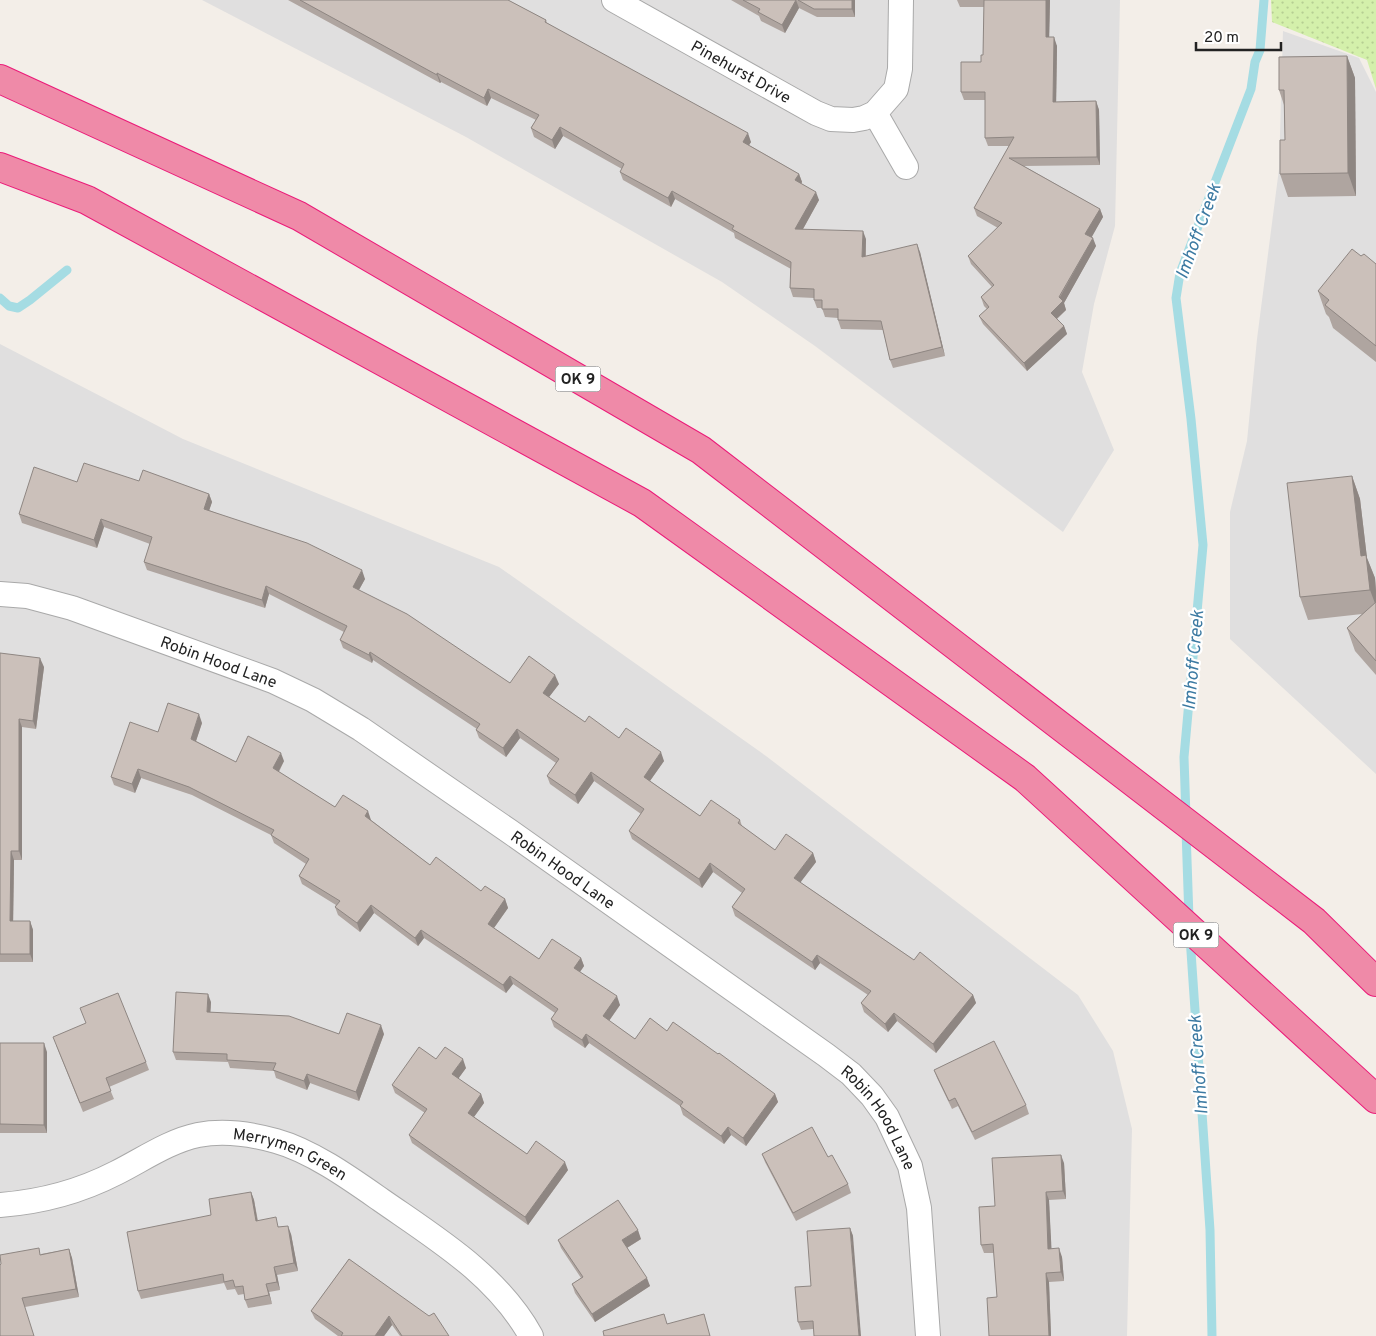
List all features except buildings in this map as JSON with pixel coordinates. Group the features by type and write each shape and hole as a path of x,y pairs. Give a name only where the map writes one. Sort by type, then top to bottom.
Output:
{"highway":[{"name":"OK 9","path":"0,79 299,216 701,450 1314,921 1376,982"},
{"name":"OK 9","path":"0,167 87,200 642,503 1024,778 1376,1099"}],"street":[{"name":"Pinehurst Drive","path":"614,0 816,113 831,119 853,120 875,113"},
{"path":"901,0 900,69 896,89 875,113 906,167"},
{"name":"Robin Hood Lane","path":"0,594 27,596 72,608 273,681 313,700 361,729 509,831 851,1074 872,1096 887,1117 910,1166 918,1208 928,1336"},
{"name":"Merrymen Green","path":"0,1205 20,1203 81,1189 177,1142 195,1136 227,1132 278,1141 307,1154 345,1175 459,1254 500,1293 525,1326 530,1336"}],"shaded area":[{"path":"202,0 1120,0 1115,226 1094,304 1082,372 1114,450 1063,532 815,346 722,282 466,137"},
{"path":"1283,31 1359,58 1376,92 1376,774 1230,639 1230,512 1247,441 1257,339 1279,169"},
{"path":"0,344 183,439 499,567 766,756 1078,995 1113,1051 1132,1129 1127,1336 0,1336"}],"green space":[{"path":"1271,0 1376,0 1376,89 1367,60 1272,22"}],"waterway":[{"name":"Imhoff Creek","path":"1186,817 1184,757 1203,545 1191,419 1176,298 1180,273 1251,89 1255,62 1260,50 1264,0"},
{"path":"0,298 9,306 18,308 67,270"},
{"name":"Imhoff Creek","path":"1186,830 1189,919"},
{"name":"Imhoff Creek","path":"1190,937 1210,1230 1212,1336"}]}
